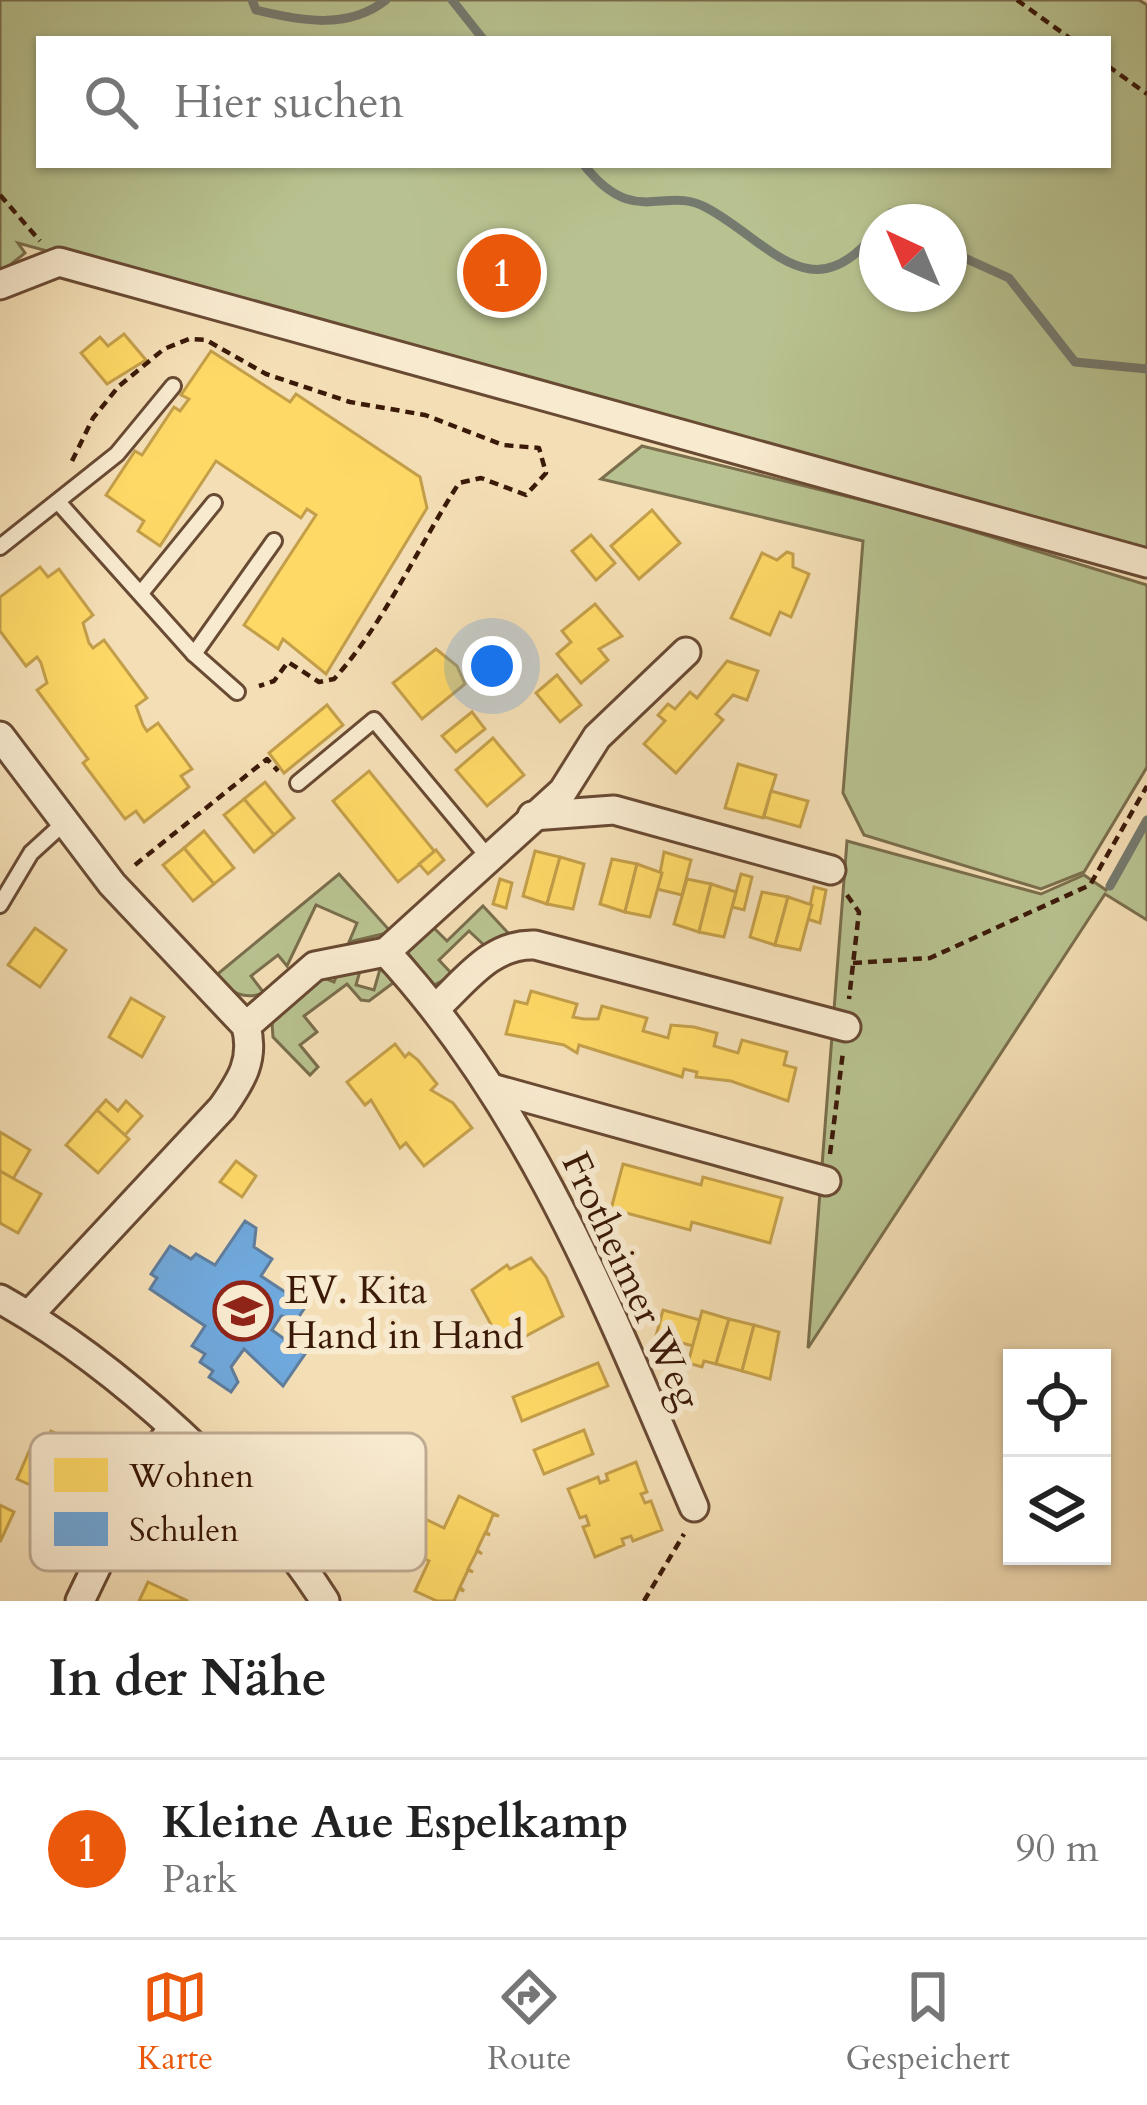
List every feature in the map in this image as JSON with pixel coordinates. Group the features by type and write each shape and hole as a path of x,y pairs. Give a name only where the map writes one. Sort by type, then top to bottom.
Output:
{"street":[{"path":"0,285 59,262 1147,563"},
{"path":"246,1026 315,966 386,952 563,791 597,737 635,695 686,652"},
{"path":"0,736 112,884 246,1026 252,1049 241,1081 222,1108 29,1315"},
{"path":"532,816 614,811 831,870"},
{"path":"437,1007 490,957 513,944 535,945 846,1028"},
{"name":"Frotheimer Weg","path":"386,952 437,1007 495,1089 583,1253 694,1508"},
{"name":"Frotheimer Weg","path":"495,1089 826,1180"},
{"path":"0,1299 29,1315 178,1433"},
{"path":"169,1433 173,1428"},
{"path":"80,1601 94,1571"},
{"path":"303,1571 325,1601"}],"lane":[{"path":"0,547 117,454 172,386"},
{"path":"63,499 194,654 236,692"},
{"path":"142,593 214,502"},
{"path":"194,654 274,541"},
{"path":"298,783 374,720 488,857"},
{"path":"0,905 31,853 65,822"}],"path":[{"path":"1017,0 1067,36"},
{"path":"1111,68 1147,94"},
{"path":"0,195 59,262"},
{"path":"63,499 67,474 93,418 119,386 164,349 189,339 206,340 266,374 350,402 425,415 503,445 539,448 546,473 536,490 526,496 481,478 459,484 401,574 383,615 334,679 320,682 288,662 274,682 236,692"},
{"path":"112,884 267,759 298,783"},
{"path":"853,963 930,958 1090,885 1147,786"},
{"path":"644,1601 682,1540 694,1508"}],"green space":[{"path":"0,0 1139,0 1147,5 1147,551 18,243 25,253 0,273"},
{"path":"642,446 910,512 1147,585 1147,767 1084,872 1041,889 864,835 843,793 863,541 601,479"},
{"path":"1147,818 1147,920 1105,894 808,1348 847,841 1041,894 1084,875 1106,890"},
{"path":"339,874 391,932 349,942 357,923 316,905 287,966 278,955 251,976 264,993 243,995 214,977"},
{"path":"483,906 510,935 484,945 469,931 439,960 453,975 434,985 406,951 432,926 447,941"},
{"path":"362,964 356,985 374,990 380,969 397,980 369,1001 361,1000 347,984 304,1016 317,1032 300,1045 318,1067 310,1075 273,1037 272,1022 320,976 334,982 339,970"}],"building: Wohnen":[{"path":"124,334 146,360 107,384 81,353 100,337 108,346"},
{"path":"211,351 290,402 296,394 420,477 427,508 326,674 283,639 278,649 244,625 316,515 307,509 301,518 216,461 160,546 138,531 144,521 106,495 135,451 142,455 174,407 180,411 189,399 181,395"},
{"path":"652,510 680,543 639,579 611,546"},
{"path":"591,535 615,563 596,580 572,551"},
{"path":"787,552 793,554 793,567 809,574 791,617 780,612 770,635 731,618 762,553 777,560"},
{"path":"40,567 48,577 59,569 93,615 83,623 89,643 93,648 104,640 147,698 136,706 143,725 147,731 158,723 192,769 181,776 189,787 144,822 136,811 125,819 83,763 88,759 37,690 47,683 37,657 26,666 0,631 0,597"},
{"path":"595,604 622,636 599,649 608,660 581,683 557,654 571,642 562,631"},
{"path":"436,649 457,666 465,684 422,719 393,683"},
{"path":"727,661 758,671 747,700 733,695 716,714 723,720 676,773 644,744 665,721 658,715 668,704 675,709 690,692 697,698"},
{"path":"557,675 581,705 560,722 536,693"},
{"path":"327,705 343,725 284,773 269,753"},
{"path":"472,712 485,729 456,752 442,736"},
{"path":"493,738 524,775 487,806 456,770"},
{"path":"738,764 776,775 763,818 725,808"},
{"path":"369,771 435,852 398,882 333,801"},
{"path":"265,782 294,818 274,835 244,799"},
{"path":"771,791 808,801 800,827 764,817"},
{"path":"244,799 274,835 254,852 224,815"},
{"path":"204,831 234,868 214,884 184,848"},
{"path":"184,848 214,884 193,901 163,865"},
{"path":"436,850 444,860 428,874 419,864"},
{"path":"535,851 560,857 547,904 523,896"},
{"path":"664,852 691,860 682,895 657,889"},
{"path":"560,857 584,864 573,909 547,904"},
{"path":"612,859 637,864 625,912 600,904"},
{"path":"637,864 662,873 650,917 625,912"},
{"path":"741,874 752,877 744,910 732,907"},
{"path":"500,879 512,883 506,908 493,904"},
{"path":"687,879 711,884 699,932 674,924"},
{"path":"711,884 736,892 724,937 699,932"},
{"path":"814,887 826,890 820,923 807,919"},
{"path":"762,892 788,897 775,945 750,937"},
{"path":"788,897 812,905 800,950 775,945"},
{"path":"35,928 66,950 40,987 8,965"},
{"path":"531,991 577,1004 573,1017 598,1019 602,1006 647,1018 643,1031 668,1038 671,1025 694,1027 717,1033 714,1046 738,1053 742,1040 787,1052 784,1065 796,1068 788,1101 731,1081 696,1077 697,1072 684,1069 682,1077 579,1045 577,1053 564,1045 506,1034 515,1001 527,1004"},
{"path":"131,998 164,1017 142,1057 109,1037"},
{"path":"395,1044 405,1057 409,1053 418,1060 437,1084 431,1090 453,1103 472,1128 424,1166 406,1143 400,1148 371,1100 365,1105 347,1082"},
{"path":"106,1100 118,1111 126,1101 142,1116 125,1135 97,1110"},
{"path":"97,1110 129,1139 98,1173 66,1145"},
{"path":"0,1132 30,1150 13,1179 0,1171"},
{"path":"236,1161 256,1176 242,1197 220,1182"},
{"path":"623,1164 701,1185 703,1177 782,1198 770,1243 692,1222 690,1230 611,1209"},
{"path":"0,1171 41,1194 18,1233 0,1223"},
{"path":"531,1258 546,1277 563,1316 513,1343 508,1334 499,1339 472,1290 507,1265 510,1269"},
{"path":"663,1310 700,1320 693,1346 656,1336"},
{"path":"702,1311 729,1319 716,1364 704,1361 702,1367 688,1363"},
{"path":"729,1319 754,1325 742,1371 716,1364"},
{"path":"754,1325 779,1332 770,1379 742,1371"},
{"path":"598,1363 608,1386 522,1421 513,1397"},
{"path":"584,1430 593,1454 544,1474 534,1450"},
{"path":"30,1449 30,1485 17,1479"},
{"path":"636,1462 647,1492 641,1494 645,1503 651,1501 662,1530 633,1541 631,1536 622,1539 624,1545 595,1557 583,1527 589,1525 586,1516 580,1518 568,1489 598,1477 600,1483 608,1480 606,1474"},
{"path":"459,1496 499,1516 493,1515 486,1532 490,1535 485,1533 477,1550 482,1554 477,1551 468,1569 473,1572 468,1570 460,1587 464,1591 459,1589 454,1601 437,1601 415,1591 429,1561 426,1519 444,1528"},
{"path":"0,1505 14,1512 0,1542"},
{"path":"148,1582 188,1601 139,1601"}],"building: Schulen":[{"name":"EV. Kita Hand in Hand","path":"245,1221 256,1228 254,1247 272,1259 261,1276 306,1306 298,1318 281,1316 272,1330 305,1354 283,1386 244,1349 231,1367 238,1382 231,1392 209,1377 213,1371 200,1362 205,1354 192,1346 205,1326 150,1289 157,1278 151,1274 170,1246 191,1259 196,1254 215,1265"}],"waterway":[{"path":"252,0 256,10 324,20 356,16 386,0"},
{"path":"452,0 481,36"},
{"path":"587,168 602,185 634,201 677,200 707,208 791,263 811,269 832,267 859,250"},
{"path":"967,259 1009,278 1075,362 1147,369"},
{"path":"1110,886 1147,820"}],"place":[{"name":"Kleine Aue Espelkamp","path":"502,273"},
{"name":"EV. Kita Hand in Hand","path":"243,1311"}]}
